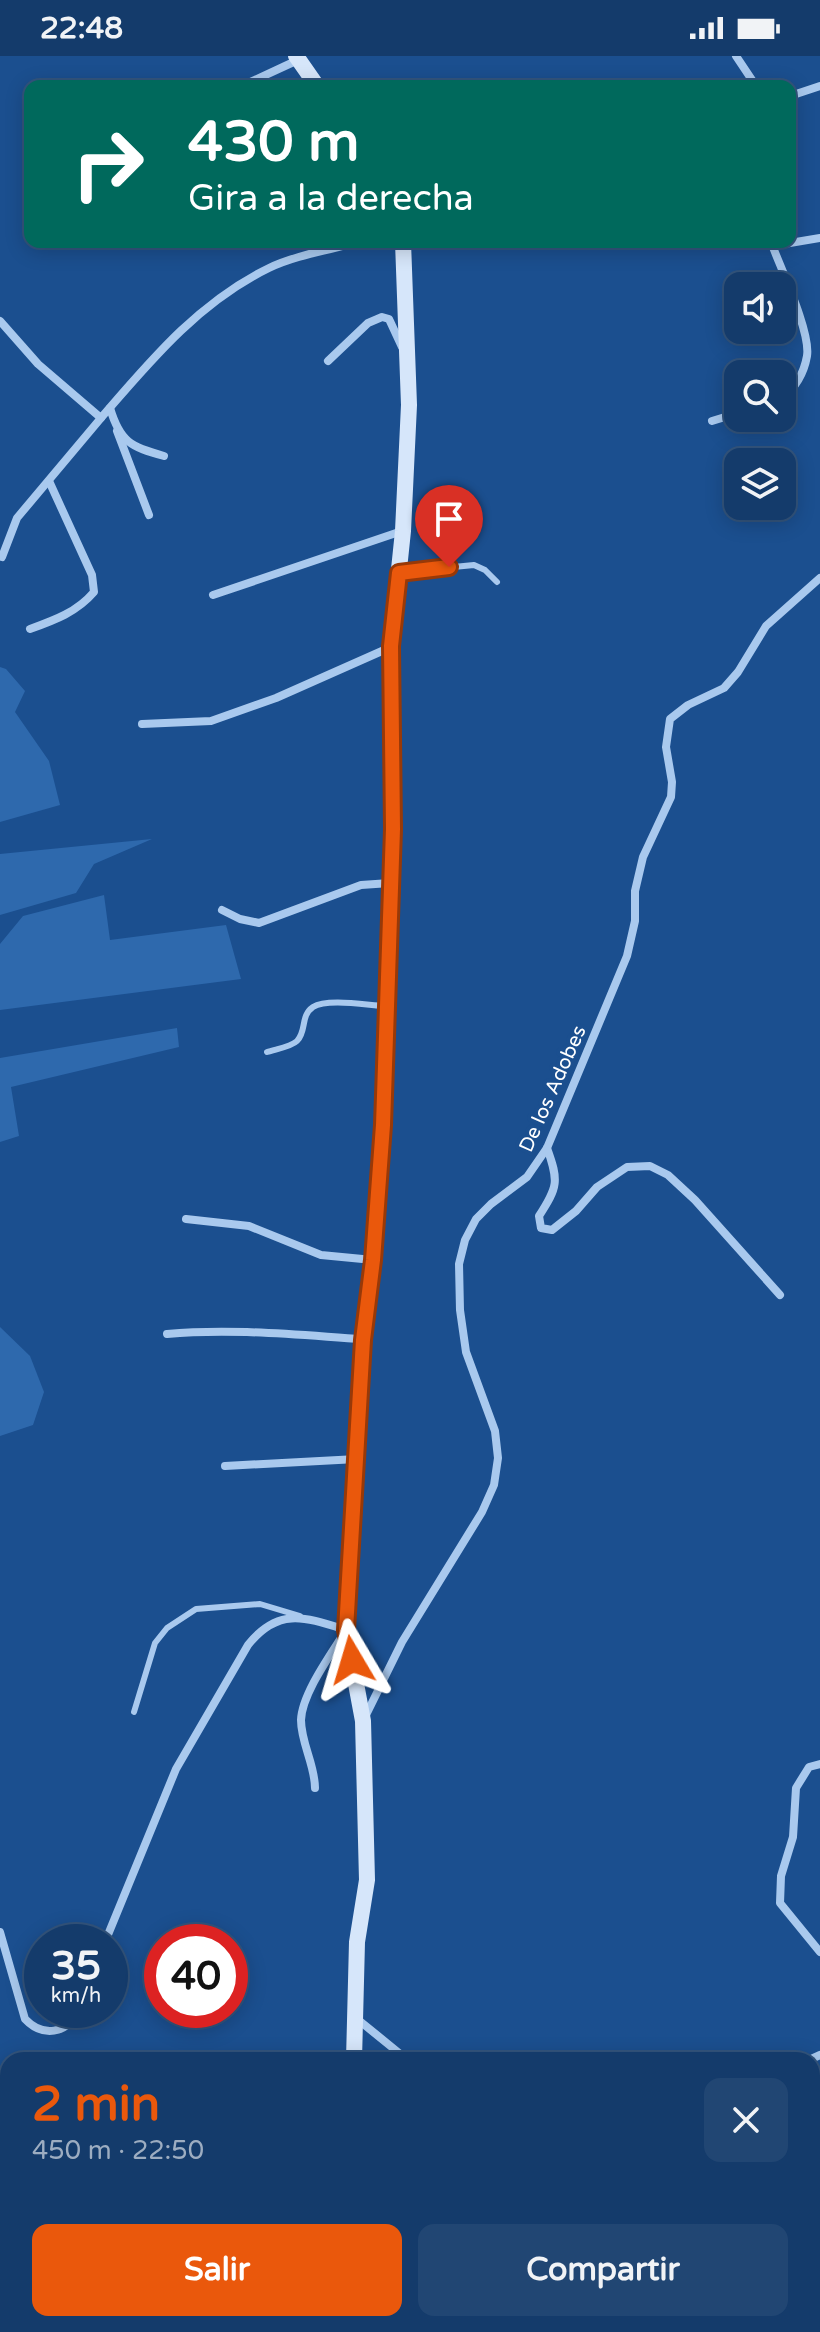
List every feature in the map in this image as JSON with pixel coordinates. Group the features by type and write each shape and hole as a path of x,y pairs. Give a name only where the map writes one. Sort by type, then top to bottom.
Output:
{"street":[{"path":"736,56 752,80"},
{"path":"254,80 297,58 313,80"},
{"path":"796,94 820,86"},
{"path":"796,241 820,238"},
{"path":"2,557 17,518 172,337 220,296 272,267 337,248"},
{"path":"354,2052 357,1942 367,1880 363,1721 346,1630 363,1340 373,1260 383,1125 391,883 391,646 403,531 409,405 403,248"},
{"path":"773,248 805,335 807,355 796,385"},
{"path":"328,361 368,323 382,317 389,319 407,359"},
{"path":"0,321 38,364 101,418"},
{"path":"110,408 149,515"},
{"path":"712,421 724,417"},
{"path":"117,431 138,449 164,456"},
{"path":"30,629 60,619 85,603 94,592 92,575 49,481"},
{"path":"213,595 403,531"},
{"name":"De los Adobes","path":"363,1721 402,1642 482,1512 494,1485 498,1458 495,1431 466,1352 460,1310 459,1264 465,1240 476,1219 527,1177 547,1148 627,956 635,921 635,891 643,857 671,797 672,782 666,747 670,719 688,705 724,688 738,672 766,626 820,578"},
{"path":"142,724 211,721 276,698 391,646"},
{"path":"222,910 240,919 259,923 361,885 391,883"},
{"path":"547,1148 556,1173 555,1192 539,1216 541,1228 552,1230 562,1224 597,1187 627,1167 650,1166 668,1175 695,1200 780,1295"},
{"path":"186,1219 249,1226 321,1255 373,1260"},
{"path":"167,1334 279,1334 363,1340"},
{"path":"225,1466 358,1458"},
{"path":"112,1924 176,1769 261,1628 279,1620 311,1619 346,1630"},
{"path":"315,1788 315,1771 301,1720 310,1692 346,1630"},
{"path":"820,1764 809,1767 796,1788 793,1837 781,1876 780,1903 820,1952"},
{"path":"0,1932 24,2016"},
{"path":"355,2017 398,2052"},
{"path":"34,2028 46,2033 61,2028"}],"lane":[{"path":"399,573 474,565 485,570 497,582"},
{"path":"267,1052 295,1043 305,1014 317,1005 387,1006"},
{"path":"134,1712 155,1643 167,1628 196,1609 260,1604 311,1619"}],"shaded area":[{"path":"0,667 6,669 25,691 15,712 49,761 60,805 0,822"},
{"path":"152,839 94,864 76,893 0,915 0,854"},
{"path":"104,895 110,940 226,925 241,979 0,1010 0,944 23,916"},
{"path":"177,1028 179,1047 11,1087 19,1136 0,1142 0,1058"},
{"path":"0,1327 30,1356 44,1392 33,1425 0,1436"}],"route":[{"path":"352,1660 346,1630 363,1340 373,1260 383,1125 393,829 391,646 399,573 449,567"}]}
